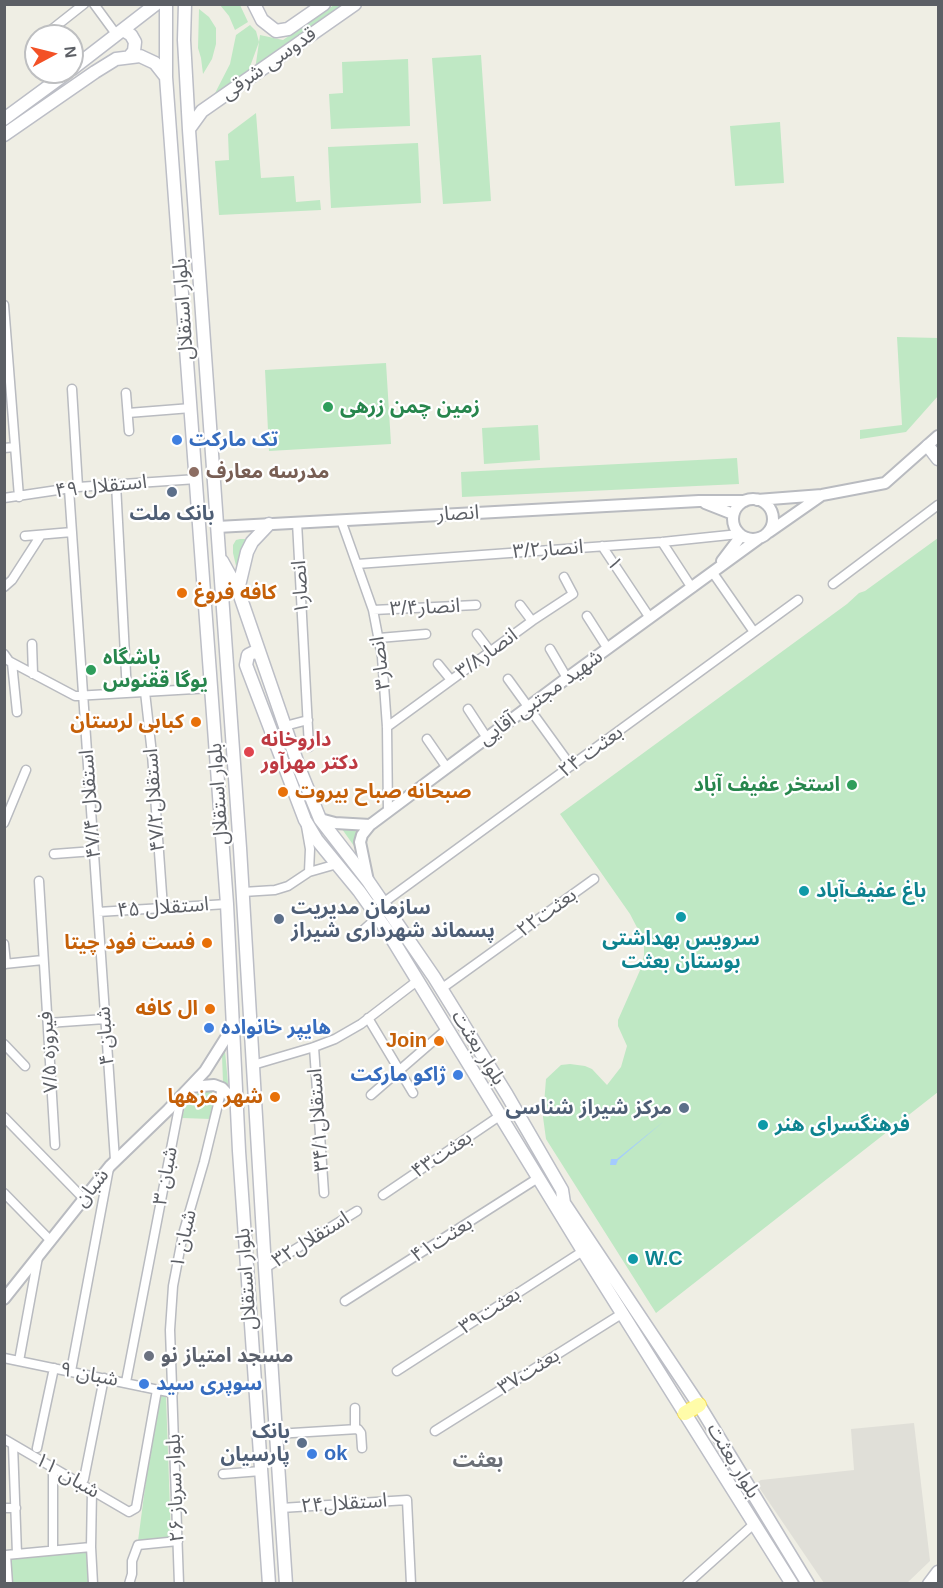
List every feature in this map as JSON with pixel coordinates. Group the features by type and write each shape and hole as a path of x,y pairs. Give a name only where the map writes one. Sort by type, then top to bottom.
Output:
{"main road":[{"path":"84,60 156,4"},
{"name":"بلوار استقلال","path":"166,4 166,77 228,904 244,1226 269,1584"},
{"name":"بلوار استقلال","path":"185,4 184,40 189,130 248,966 264,1268 286,1584"},
{"name":"قدوسی شرقی","path":"254,4 262,20 276,31 288,29 324,4"},
{"name":"قدوسی شرقی","path":"189,130 196,117 208,107 356,4"},
{"path":"120,32 131,35 135,42 134,51 129,57"},
{"path":"4,135 116,59 140,56 155,63 166,77"},
{"path":"4,119 52,84"},
{"path":"71,84 72,88"},
{"path":"189,378 205,376"},
{"path":"928,446 939,459"},
{"path":"238,590 247,552 252,542 268,524"},
{"name":"بلوار بعثت","path":"220,557 238,590 320,819 368,881 441,988 562,1190 564,1203 699,1405 808,1584"},
{"name":"بلوار بعثت","path":"260,654 254,652 248,655 246,665 305,820 317,840 386,929 583,1251 792,1584"},
{"path":"211,664 228,668 253,687"},
{"path":"230,703 244,689 252,691 260,700"},
{"path":"231,967 248,966"},
{"path":"244,1226 263,1227"},
{"path":"685,1413 699,1405"},
{"path":"265,1539 283,1538"},
{"path":"929,1584 939,1572"}],"street":[{"path":"59,24 84,4"},
{"path":"94,4 120,32"},
{"path":"4,305 19,497"},
{"name":"۴۷/۴ استقلال","path":"72,389 74,488 72,532 98,912"},
{"path":"126,393 129,431"},
{"path":"128,413 190,408"},
{"path":"822,495 758,539 746,539 734,527 736,508 745,501 822,495 885,483 939,436"},
{"path":"4,448 15,447"},
{"name":"۴۹ استقلال","path":"4,498 74,488 197,479"},
{"path":"116,484 127,693"},
{"path":"757,500 769,507 772,513 773,520 769,532"},
{"name":"انصار","path":"217,527 699,501 745,501"},
{"name":"انصار","path":"699,501 734,514"},
{"path":"833,584 939,505"},
{"name":"انصار۳","path":"341,520 374,610 379,638 387,727 388,812"},
{"name":"انصار۱","path":"297,522 306,651 309,747"},
{"path":"25,536 72,532"},
{"path":"4,587 12,580 41,535"},
{"name":"انصار۳/۲","path":"357,564 740,535"},
{"name":"شهید مجتبی آقایی","path":"713,573 740,535"},
{"name":"شهید مجتبی آقایی","path":"370,825 758,539"},
{"path":"662,542 692,588"},
{"name":"۱","path":"602,546 651,618"},
{"path":"713,573 754,632"},
{"name":"انصار۳/۸","path":"387,727 490,651 573,594 564,577"},
{"name":"بعثت ۲۴","path":"383,903 798,600"},
{"name":"انصار۳/۴","path":"374,610 476,605"},
{"path":"520,605 532,621"},
{"path":"587,616 608,649"},
{"path":"379,638 426,634"},
{"path":"477,634 490,651"},
{"path":"32,644 33,674"},
{"path":"550,649 567,678"},
{"path":"8,660 75,696 212,688"},
{"path":"8,660 17,712"},
{"path":"438,664 451,680"},
{"path":"508,679 572,766"},
{"name":"استقلال۴۷/۲","path":"145,692 152,754 163,908"},
{"path":"468,709 487,738"},
{"path":"285,726 308,720"},
{"path":"427,739 447,768"},
{"path":"4,823 26,770"},
{"path":"320,819 335,824 370,825"},
{"path":"305,820 310,849 309,872"},
{"path":"368,881 360,842 362,835 370,825"},
{"path":"54,854 94,851"},
{"path":"243,892 275,890 288,886 309,872 337,864"},
{"name":"بعثت۲۲","path":"441,988 594,879"},
{"name":"۷/۵ فیروزه","path":"39,880 55,1145"},
{"name":"۴۵ استقلال","path":"98,912 228,904"},
{"name":"۴ شبان","path":"71,1371 112,1163 98,912"},
{"path":"360,933 370,924"},
{"path":"4,944 5,964 43,960"},
{"path":"253,1065 335,1039 365,1021 417,981"},
{"path":"48,1023 105,1019"},
{"path":"365,1021 413,1093"},
{"name":"شبان","path":"6,1291 38,1257 112,1163 190,1088 216,1055 234,1025"},
{"path":"370,1095 447,1029"},
{"path":"4,1044 25,1066"},
{"name":"استقلال۳۴/۱","path":"314,1047 324,1193"},
{"path":"190,1088 213,1085 222,1088 238,1105"},
{"name":"۱ شبان","path":"173,1393 170,1330 173,1286 183,1234 222,1088"},
{"name":"۳ شبان","path":"126,1382 181,1097"},
{"name":"بعثت۴۳","path":"383,1195 501,1115"},
{"path":"4,1117 84,1199"},
{"name":"بعثت۴۱","path":"345,1301 538,1178"},
{"path":"4,1193 51,1241"},
{"name":"استقلال۳۲","path":"264,1268 357,1211"},
{"name":"بعثت۳۹","path":"397,1371 583,1251"},
{"path":"19,1361 38,1257"},
{"name":"بعثت۳۷","path":"435,1431 623,1313"},
{"name":"۹ شبان","path":"5,1359 173,1393"},
{"path":"37,1448 54,1368"},
{"path":"84,1479 104,1378"},
{"name":"۱۱ شبان","path":"4,1439 129,1512 136,1508 157,1390"},
{"name":"۲۶ بلوار سرباز","path":"173,1393 179,1584"},
{"path":"354,1408 355,1429"},
{"path":"276,1434 358,1428 361,1433 362,1448"},
{"path":"13,1444 17,1554"},
{"path":"53,1469 53,1550"},
{"path":"223,1474 261,1471"},
{"path":"92,1490 93,1584"},
{"name":"استقلال۲۴","path":"281,1508 407,1500 411,1584"},
{"path":"4,1508 16,1508"},
{"path":"687,1584 755,1523"},
{"path":"129,1584 132,1561 138,1545 178,1541"},
{"path":"8,1584 6,1555 91,1547"}],"shaded area":[{"path":"914,1423 930,1561 907,1583 824,1583 756,1483 761,1480 854,1470 851,1429"}],"green space":[{"path":"220,5 240,5 248,22 235,30 229,16"},
{"path":"334,5 341,5 255,70 260,35 283,40"},
{"path":"199,9 209,17 216,28 216,44 212,59 203,74 198,48"},
{"path":"250,25 256,31 259,42 248,72 212,99 230,64 236,35"},
{"path":"481,55 491,201 443,204 432,58"},
{"path":"408,59 410,126 331,129 329,94 343,93 342,62"},
{"path":"256,113 261,178 294,176 296,202 320,200 321,210 219,215 215,161 229,160 228,134"},
{"path":"780,122 784,183 735,186 730,126"},
{"path":"418,143 421,203 331,208 328,147"},
{"path":"897,337 938,338 938,396 906,432 860,439 860,430 902,425"},
{"name":"زمین چمن زرهی","path":"386,363 391,444 269,451 265,370"},
{"path":"538,425 540,460 484,464 482,428"},
{"path":"737,458 739,484 462,497 461,472"},
{"path":"938,538 938,1092 656,1313 546,1139 543,1117 546,1079 561,1065 570,1064 592,1069 607,1085 621,1067 627,1046 618,1026 618,1020 641,968 644,955 644,941 630,914 560,814 859,593"},
{"path":"247,539 237,570 233,545 236,540"},
{"path":"360,828 354,846 342,829"},
{"path":"225,1051 228,1086 223,1082 222,1056"},
{"path":"208,1090 212,1092 211,1119 182,1118 185,1106 199,1092"},
{"path":"161,1395 166,1396 171,1538 138,1541 148,1465"},
{"path":"88,1550 91,1583 12,1583 10,1556"}],"water":[{"path":"663,1122 618,1160 616,1165 610,1165 611,1159 617,1159"}],"place":[{"name":"زمین چمن زرهی","path":"328,407"},
{"name":"تک مارکت","path":"177,440"},
{"name":"مدرسه معارف","path":"194,472"},
{"name":"بانک ملت","path":"172,492"},
{"name":"کافه فروغ","path":"182,593"},
{"name":"باشگاه یوگا ققنوس","path":"91,670"},
{"name":"کبابی لرستان","path":"196,722"},
{"name":"داروخانه دکتر مهرآور","path":"249,752"},
{"name":"استخر عفیف آباد","path":"852,785"},
{"name":"صبحانه صباح بیروت","path":"283,792"},
{"name":"باغ عفیف‌آباد","path":"804,891"},
{"name":"سرویس بهداشتی بوستان بعثت","path":"681,917"},
{"name":"سازمان مدیریت پسماند شهرداری شیراز","path":"279,919"},
{"name":"فست فود چیتا","path":"207,943"},
{"name":"ال کافه","path":"210,1009"},
{"name":"هایپر خانواده","path":"209,1028"},
{"name":"Join","path":"439,1041"},
{"name":"ژاکو مارکت","path":"458,1075"},
{"name":"شهر مزهها","path":"275,1097"},
{"name":"مرکز شیراز شناسی","path":"684,1108"},
{"name":"فرهنگسرای هنر","path":"763,1125"},
{"name":"W.C","path":"633,1259"},
{"name":"مسجد امتیاز نو","path":"149,1356"},
{"name":"سوپری سید","path":"144,1384"},
{"name":"بانک پارسیان","path":"302,1443"},
{"name":"ok","path":"312,1454"}],"district":[{"name":"بعثت","path":"478,1461"}]}
